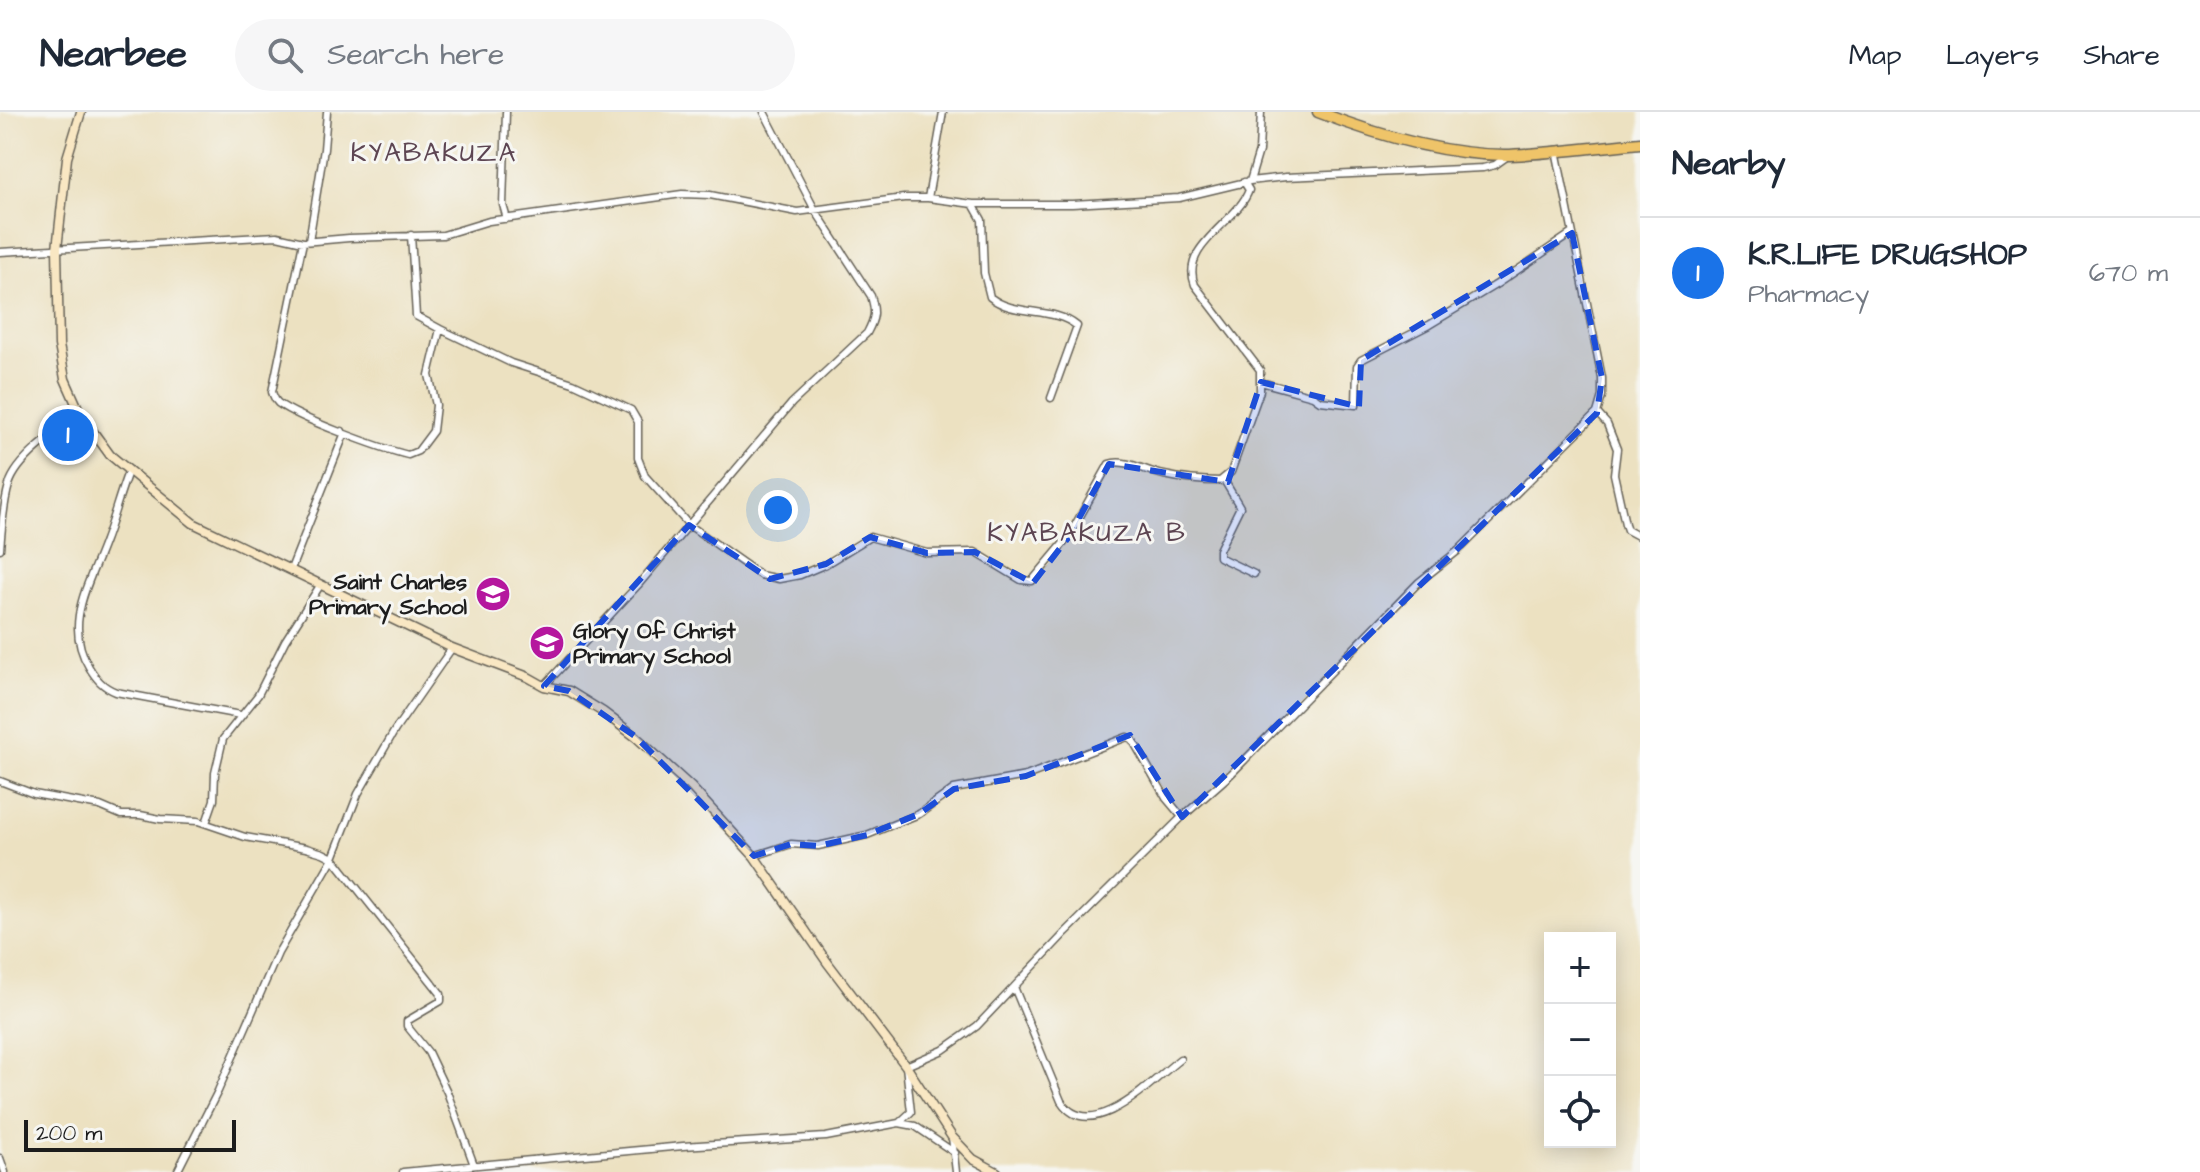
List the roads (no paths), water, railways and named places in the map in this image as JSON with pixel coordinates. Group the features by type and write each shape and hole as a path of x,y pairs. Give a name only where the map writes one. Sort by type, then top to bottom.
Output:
{"highway":[{"path":"1318,112 1411,143 1509,155 1640,143"}],"street":[{"path":"81,112 67,158 57,249 59,345 65,379 81,415 110,455 193,523 452,648 544,686 569,691 636,737 691,787 754,856 827,962 906,1066 952,1137 973,1159 997,1172"},
{"path":"327,112 324,149 306,242 272,392 278,402 342,430 404,454 418,451 433,431 437,416 429,375 440,329"},
{"path":"506,112 503,205 507,219"},
{"path":"544,686 638,585 792,403 867,333 874,319 876,310 871,296 815,210 764,112"},
{"path":"928,198 943,112"},
{"path":"411,235 416,316 511,363 573,383 631,410 638,422 640,468 689,525 760,575 770,579 800,575 826,564 870,537 927,553 969,551 982,554 1027,582 1037,578 1068,538 1105,468 1112,462 1122,462 1163,475 1209,481 1224,480 1231,472 1252,418 1261,382 1257,362 1195,285 1193,261 1247,197 1247,182 1259,151 1261,112"},
{"path":"906,1066 963,1038 1182,817 1231,774 1419,582 1459,550 1597,413 1602,396 1602,378 1556,150"},
{"path":"0,252 277,236 306,242 456,232 489,221 682,194 710,195 797,212 904,198 973,204 1072,204 1167,199 1286,177 1483,168 1495,165 1509,155"},
{"path":"973,204 982,220 984,273 990,297 1002,305 1064,318 1077,326 1051,398"},
{"path":"489,221 503,205"},
{"path":"1261,382 1313,396 1320,401 1356,405 1357,366 1361,360 1429,325 1572,233"},
{"path":"1597,413 1612,434 1617,449 1614,474 1627,530 1640,537"},
{"path":"0,549 6,495 16,471 49,438 81,415"},
{"path":"291,569 330,475 344,435 342,430"},
{"path":"128,472 80,605 77,621 79,645 85,661 99,682 116,692 240,715"},
{"path":"1224,480 1240,507 1219,550 1219,557 1254,574"},
{"path":"206,823 214,800 215,773 223,739 258,695 285,641 321,584"},
{"path":"177,1172 205,1119 278,953 333,858 358,794 395,730 452,648"},
{"path":"754,856 791,844 818,846 867,835 919,814 954,789 1026,776 1127,737 1132,739 1166,798 1182,817"},
{"path":"0,781 34,794 100,806 121,815 206,823 269,843 306,848 333,858 441,994 441,1001 413,1016 407,1021 407,1026 428,1052 447,1092 474,1165"},
{"path":"1014,987 1061,1101 1072,1112 1084,1116 1110,1112 1180,1059"},
{"path":"899,1123 911,1112 906,1066"},
{"path":"403,1172 683,1146 826,1137 899,1123 915,1126 955,1153"},
{"path":"952,1137 956,1172"},
{"path":"0,1158 5,1172"}],"place":[{"name":"K.R.LIFE DRUGSHOP","path":"68,435"},
{"name":"Saint Charles Primary School","path":"493,594"},
{"name":"Glory Of Christ Primary School","path":"547,643"}],"district":[{"name":"KYABAKUZA","path":"434,152"},
{"name":"KYABAKUZA B","path":"1087,532"}]}
